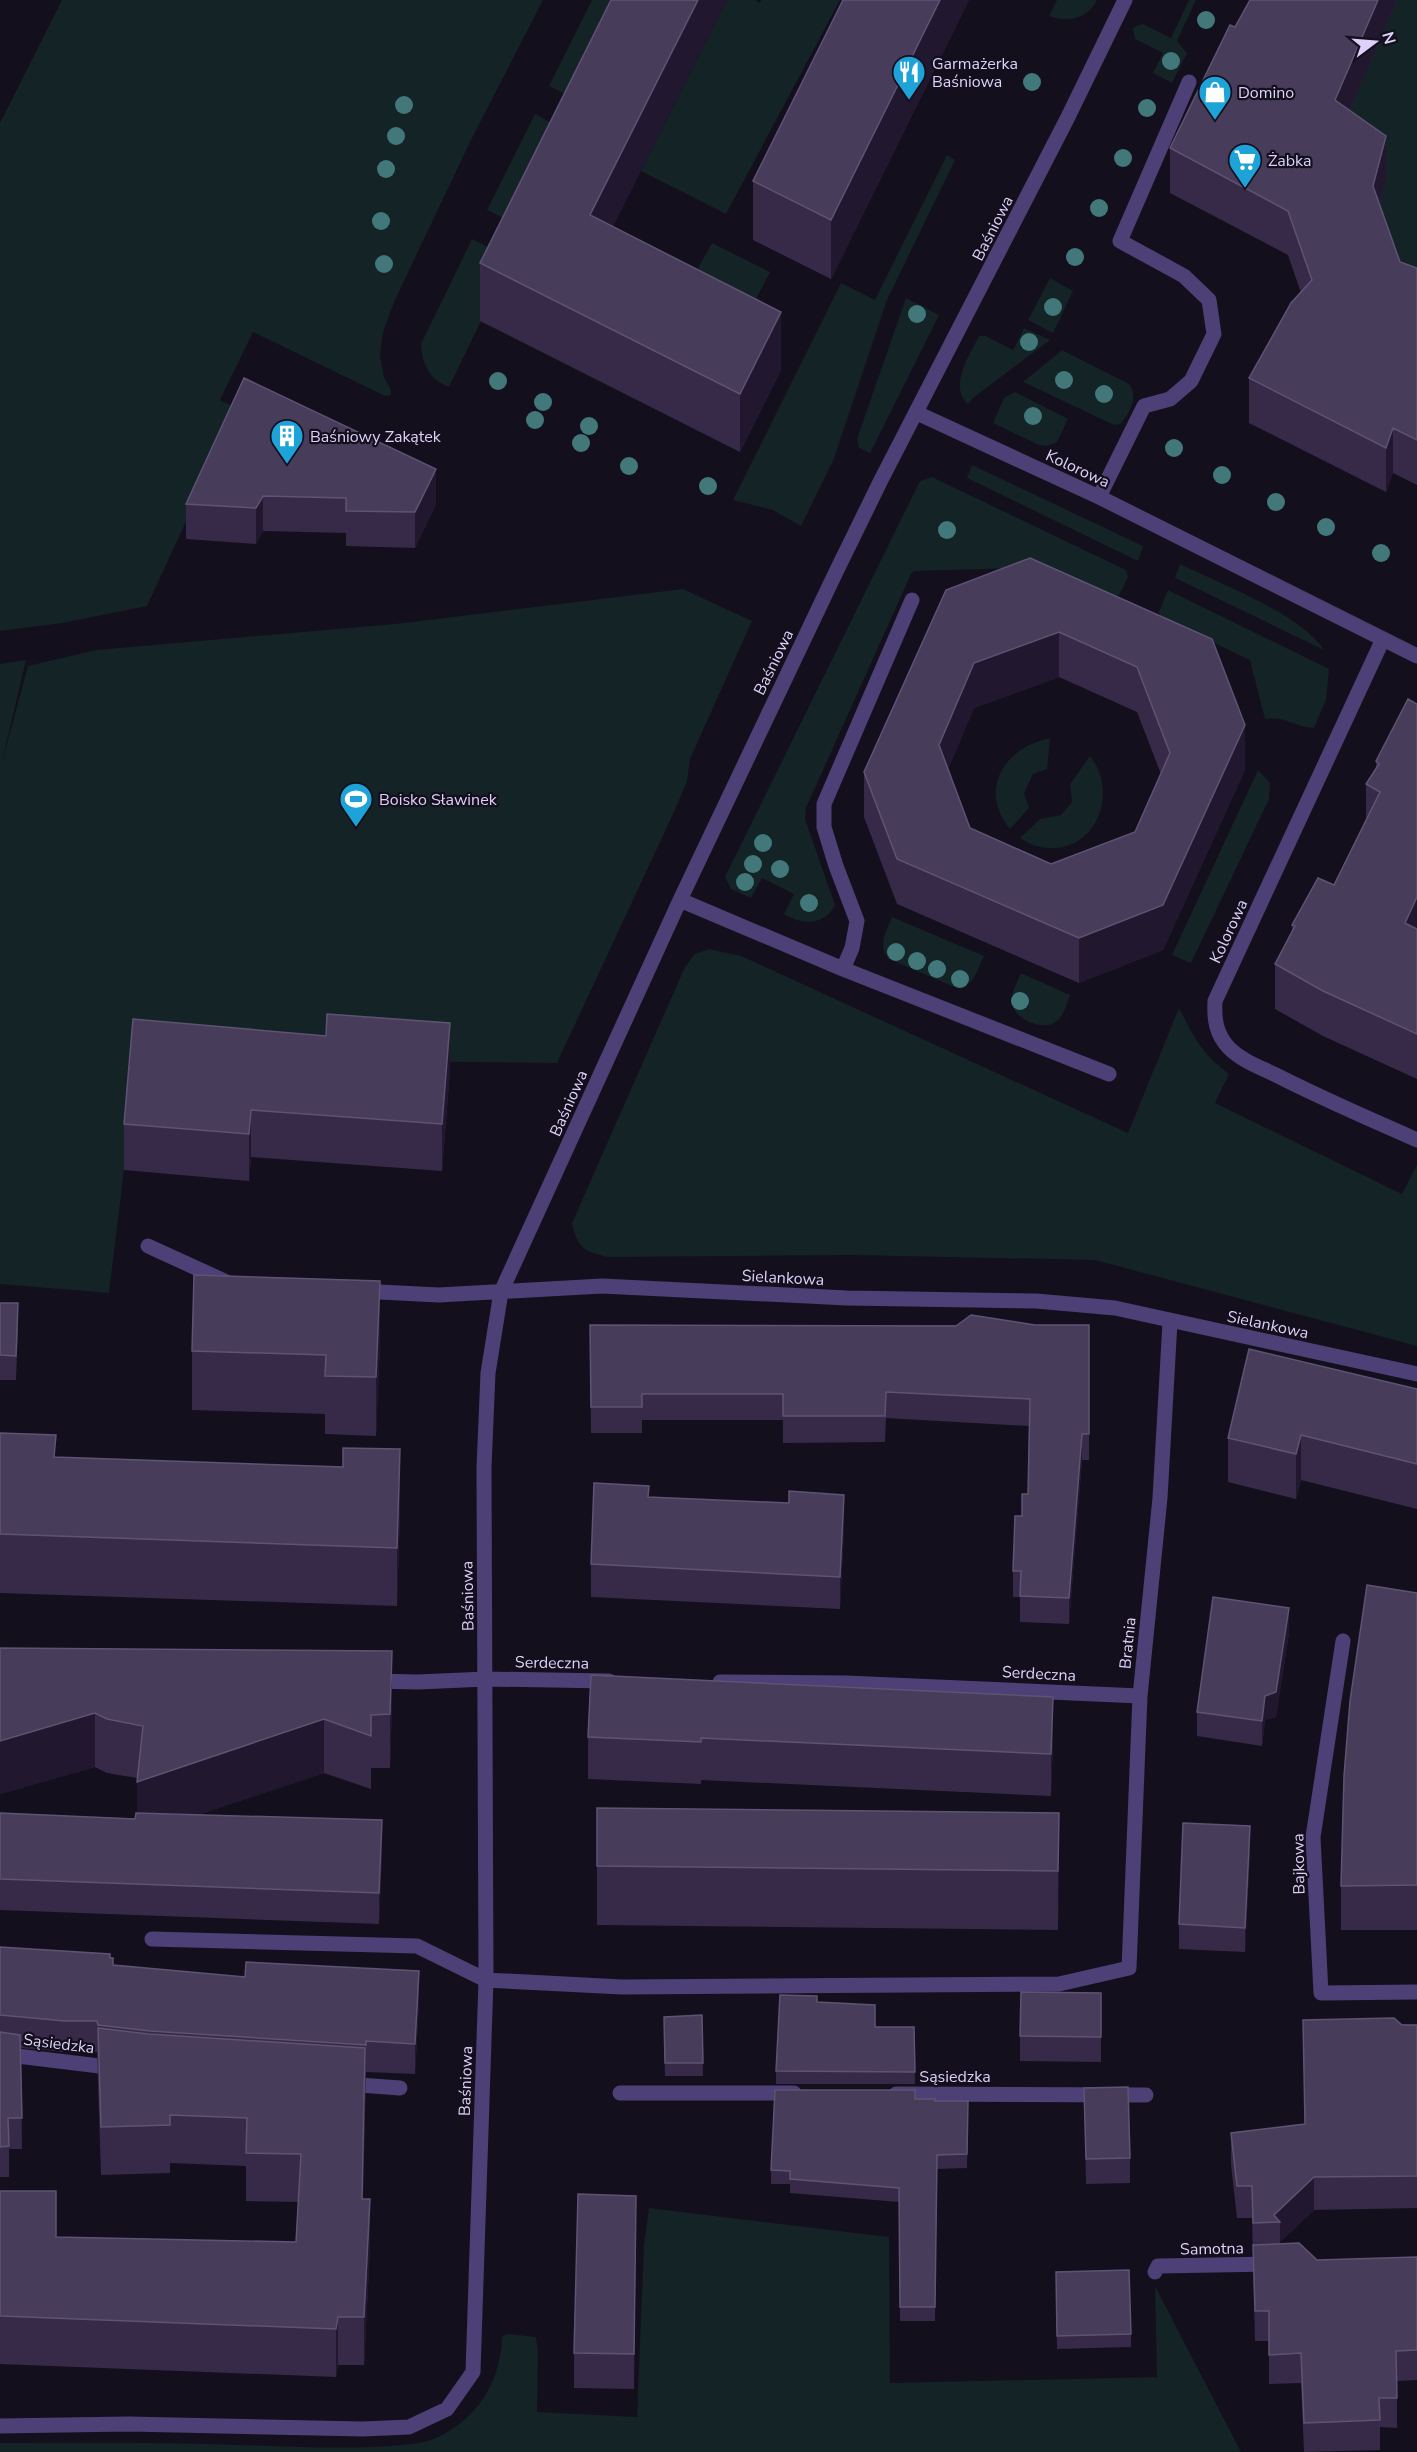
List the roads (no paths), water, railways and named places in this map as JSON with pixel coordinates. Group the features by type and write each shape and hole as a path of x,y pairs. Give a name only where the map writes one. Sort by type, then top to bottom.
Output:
{"street":[{"name":"Baśniowa","path":"0,2426 128,2424 363,2429 409,2427 447,2409 473,2372 486,1980 484,1467 488,1373 501,1292 680,900 860,522 1067,119 1125,0"},
{"path":"1099,497 1144,406 1170,399 1191,381 1214,334 1209,300 1184,276 1120,241 1189,82"},
{"name":"Kolorowa","path":"917,413 1099,497 1417,656"},
{"path":"843,969 852,948 856,921 824,827 824,804 912,600"},
{"name":"Kolorowa","path":"1383,639 1215,1001 1214,1017 1218,1032 1229,1048 1242,1058 1310,1092 1417,1140"},
{"path":"680,900 843,969 1109,1074"},
{"path":"148,1246 232,1285 244,1285"},
{"name":"Sielankowa","path":"347,1290 439,1295 602,1286 847,1299 1036,1301 1115,1308 1170,1322 1417,1374"},
{"name":"Bratnia","path":"486,1980 622,1987 1059,1984 1129,1968 1140,1696 1160,1497 1170,1322"},
{"name":"Bajkowa","path":"1343,1641 1314,1837 1321,1993 1417,1992"},
{"name":"Serdeczna","path":"358,1680 626,1681"},
{"name":"Serdeczna","path":"707,1682 846,1683 1140,1696"},
{"path":"152,1939 417,1946 486,1980"},
{"name":"Sąsiedzka","path":"0,2054 126,2069"},
{"path":"328,2083 400,2088"},
{"path":"620,2093 809,2093"},
{"name":"Sąsiedzka","path":"880,2094 1146,2095"},
{"name":"Samotna","path":"1155,2272 1158,2266 1290,2264"}],"place":[{"name":"Garmażerka Baśniowa","path":"909,101"},
{"name":"Domino","path":"1215,121"},
{"name":"Żabka","path":"1245,189"},
{"name":"Baśniowy Zakątek","path":"287,465"},
{"name":"Boisko Sławinek","path":"356,828"}]}
